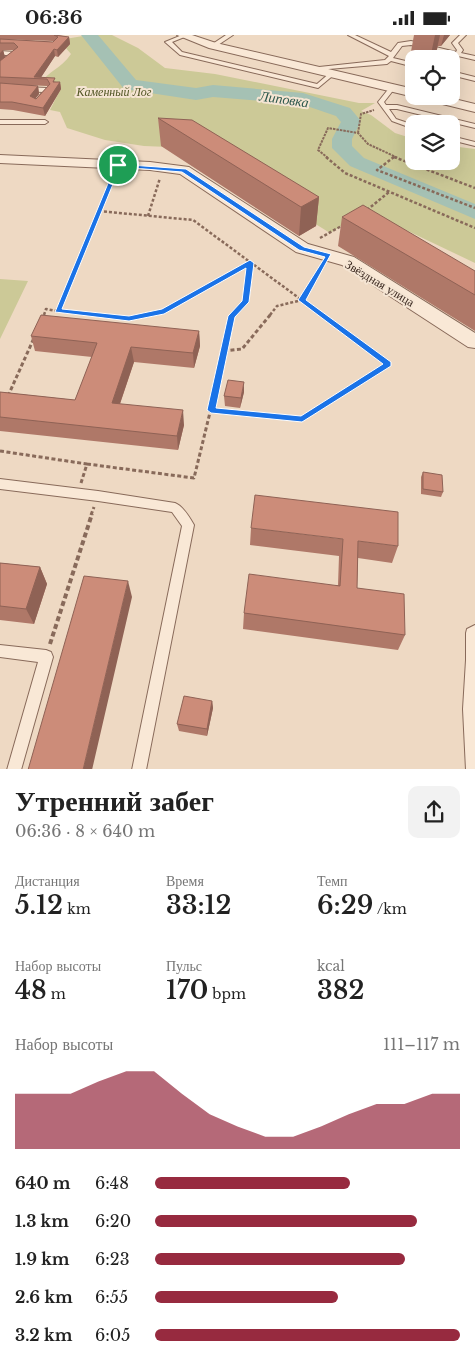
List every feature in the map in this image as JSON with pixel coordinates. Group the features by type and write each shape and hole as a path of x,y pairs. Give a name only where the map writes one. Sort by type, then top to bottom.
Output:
{"street":[{"path":"183,35 213,46 319,69 405,91"},
{"path":"460,104 475,107"},
{"name":"Звёздная улица","path":"0,159 184,170 302,249 348,261 475,342"}],"lane":[{"path":"183,35 168,42 180,53 318,86 333,73"},
{"path":"213,46 230,35"},
{"path":"351,35 391,57 405,62"},
{"path":"460,50 455,43 463,35"},
{"path":"319,69 387,62 400,44 411,43 437,50"},
{"path":"0,53 15,54 0,66"},
{"path":"460,56 475,58"},
{"path":"460,75 475,79"},
{"path":"0,88 47,91 37,103"},
{"path":"392,89 381,102 394,120 405,124"},
{"path":"385,107 397,107 475,127"},
{"path":"0,122 45,122"},
{"path":"460,140 475,144"},
{"path":"0,484 175,508 188,525 139,769"},
{"path":"473,769 470,709 473,660 472,633 475,631"},
{"path":"0,651 46,657 14,769"}],"path":[{"path":"358,133 361,113 385,107"},
{"path":"475,188 394,157 368,144 358,133 328,128 318,150 345,173 475,227"},
{"path":"394,157 377,170 475,208"},
{"path":"57,311 118,165"},
{"path":"148,216 164,168"},
{"path":"360,216 389,192"},
{"path":"99,211 192,220 388,364 302,419 211,410"},
{"path":"302,249 352,220"},
{"path":"224,351 242,349 277,306 302,300 329,256"},
{"path":"39,328 46,309 129,318 164,311 250,263"},
{"path":"0,451 194,478 232,316 246,302 250,263"},
{"path":"4,404 35,336"},
{"path":"46,657 98,496 80,482 87,464"}],"green space":[{"name":"Каменный Лог","path":"89,35 112,35 138,48 165,68 215,74 359,103 375,103 361,111 371,115 395,133 405,136 405,170 460,170 460,147 475,149 475,263 366,211 330,233 193,148 144,146 105,140 67,128 60,112 50,110 61,88 39,85 71,54 59,40"},
{"path":"0,279 28,281 0,339"}],"building":[{"path":"54,35 69,37 57,50 54,49 34,77 55,78 53,82 60,82 43,108 12,102 0,102 0,83 38,86 30,96 36,99 50,84 47,79 0,77 0,61 18,47 14,43 0,43 0,39 53,42 58,37"},
{"path":"158,118 192,120 319,197 301,207"},
{"path":"363,205 475,271 475,295 342,217"},
{"path":"41,315 199,331 193,353 131,347 112,403 183,410 177,436 0,417 0,392 75,400 97,343 31,336"},
{"path":"228,380 244,382 241,398 224,396"},
{"path":"423,472 442,475 443,492 423,489"},
{"path":"255,495 398,512 398,546 358,541 357,588 404,594 405,635 244,613 249,574 340,586 343,539 251,528"},
{"path":"0,563 40,567 26,609 0,606"},
{"path":"84,576 128,581 83,769 28,769"},
{"path":"184,696 212,701 207,729 177,724"}],"waterway":[{"name":"Липовка","path":"89,35 109,57 130,85 196,94 213,91 303,99 343,112 351,121 342,139 342,148 357,162 475,212"}],"route":[{"path":"118,165 184,170 302,249 329,256 302,300 388,364 302,419 211,410 232,316 246,302 250,263 164,311 129,318 57,311 118,165"}]}
